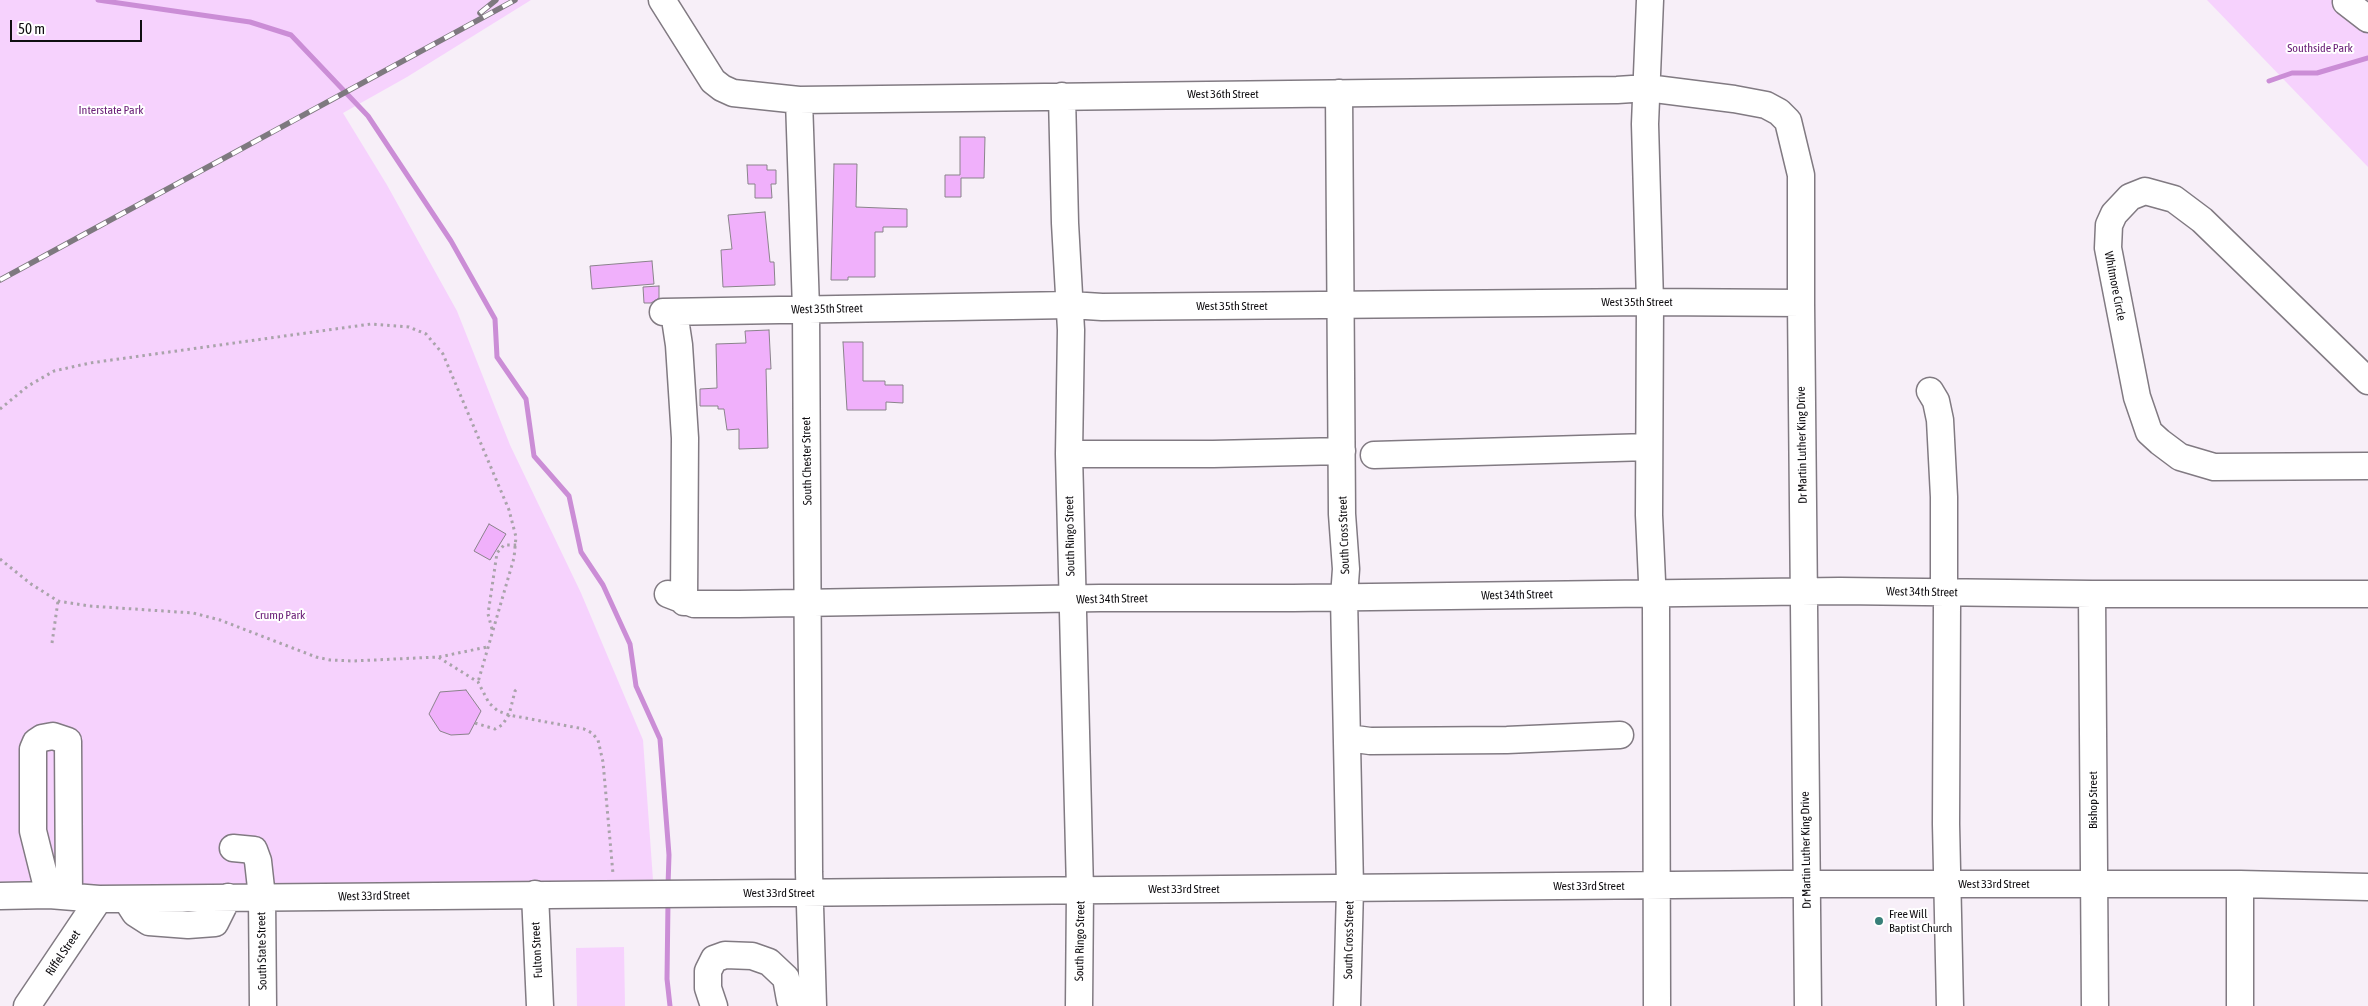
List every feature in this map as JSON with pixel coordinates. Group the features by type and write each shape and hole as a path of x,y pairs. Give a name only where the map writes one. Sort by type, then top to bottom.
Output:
{"street":[{"path":"662,0 713,81 722,88 734,93 798,100"},
{"path":"1650,0 1645,124 1646,235 1650,302 1649,447 1654,593 1658,885 1657,1006"},
{"path":"2346,2 2368,19"},
{"name":"West 36th Street","path":"798,100 1339,94 1647,88"},
{"name":"Dr Martin Luther King Drive","path":"1647,88 1766,106 1778,112 1788,120 1802,174 1803,592 1808,1006"},
{"name":"South Cross Street","path":"1339,94 1342,451 1346,569 1344,597 1350,888 1348,1006"},
{"name":"South Ringo Street","path":"1062,96 1065,223 1070,305 1069,454 1071,599 1080,890 1079,1006"},
{"name":"South Chester Street","path":"798,100 806,309 808,604 806,625 810,893 799,1002"},
{"name":"Whitmore Circle","path":"2368,381 2202,220 2174,200 2144,191 2130,197 2114,214 2109,225 2108,248 2135,387 2149,432 2180,457 2214,467 2368,466"},
{"name":"West 35th Street","path":"676,598 685,438 679,345 668,312 1070,305 1102,307 1650,302 1801,303"},
{"path":"1930,391 1936,402 1940,420 1945,592 1947,884 1950,1006"},
{"path":"1374,454 1649,447"},
{"path":"1069,454 1213,454 1342,451"},
{"name":"West 34th Street","path":"676,598 694,604 808,604 1071,599 1803,592 2368,594"},
{"name":"Bishop Street","path":"2092,594 2095,1006"},
{"path":"1348,738 1370,741 1507,740 1620,735"},
{"path":"53,736 68,741 59,896 33,831 33,749 36,742 42,738 53,736"},
{"name":"South State Street","path":"233,848 254,850 258,861 262,897 263,1006"},
{"name":"West 33rd Street","path":"0,896 59,896 99,900 535,894 1806,884 2240,884 2368,887"},
{"path":"2240,884 2240,1006"},
{"name":"Fulton Street","path":"535,894 540,1006"},
{"name":"Riffel Street","path":"27,1006 99,900"},
{"path":"714,1006 708,988 708,971 714,959 725,955 752,956 769,962 786,978 799,1002"}],"path":[{"path":"0,409 28,386 54,371 90,363 371,324 409,327 426,334 443,354 509,510 517,545 478,682"},
{"path":"492,629 488,614 497,552 504,544 517,545"},
{"path":"0,559 31,584 58,601 89,606 193,613 220,620 330,660 353,661 438,657 487,647"},
{"path":"52,643 58,601"},
{"path":"438,657 478,682 489,703 498,710 510,715 584,729 592,733 598,740 609,809 613,877"},
{"path":"475,723 495,729 502,725 510,715 513,696 519,687"}],"green space":[{"name":"Crump Park","path":"0,0 531,0 407,77 343,113 387,185 457,311 510,445 581,593 643,740 654,894 0,896"},
{"name":"Southside Park","path":"2207,0 2368,0 2368,167"},
{"path":"624,947 625,1006 577,1006 576,948"}],"building":[{"path":"960,137 985,137 984,178 961,178 961,197 945,197 945,175 960,175"},
{"path":"834,164 857,164 856,207 907,209 907,227 883,227 883,232 875,232 875,277 848,277 848,280 831,280"},
{"path":"747,165 767,165 767,170 776,170 776,184 771,184 772,198 755,198 755,184 748,184"},
{"path":"765,212 770,262 774,262 775,285 723,287 721,250 732,249 728,215"},
{"path":"652,261 654,284 592,289 590,266"},
{"path":"659,286 659,298 651,303 644,303 643,287"},
{"path":"769,330 771,369 766,369 768,448 739,449 739,429 727,430 724,409 718,409 718,406 700,406 700,389 717,388 716,344 746,343 745,331"},
{"path":"843,342 863,342 863,381 885,381 885,385 903,385 903,403 886,402 886,410 847,410"},
{"path":"489,524 506,534 490,560 474,551"},
{"path":"466,690 481,711 469,734 451,735 440,731 429,714 440,692"}],"waterway":[{"path":"98,0 250,22 291,35 368,116 451,241 495,319 497,357 526,399 534,456 569,496 581,552 603,585 630,644 636,686 660,739 669,855 668,886"},
{"path":"2269,81 2292,73 2317,73 2368,58"},
{"path":"668,902 667,979 670,1006"}],"railway":[{"path":"480,13 496,0"},
{"path":"0,280 515,0"}],"place":[{"name":"Free Will Baptist Church","path":"1879,921"}],"park label":[{"name":"Interstate Park","path":"111,110"}]}
